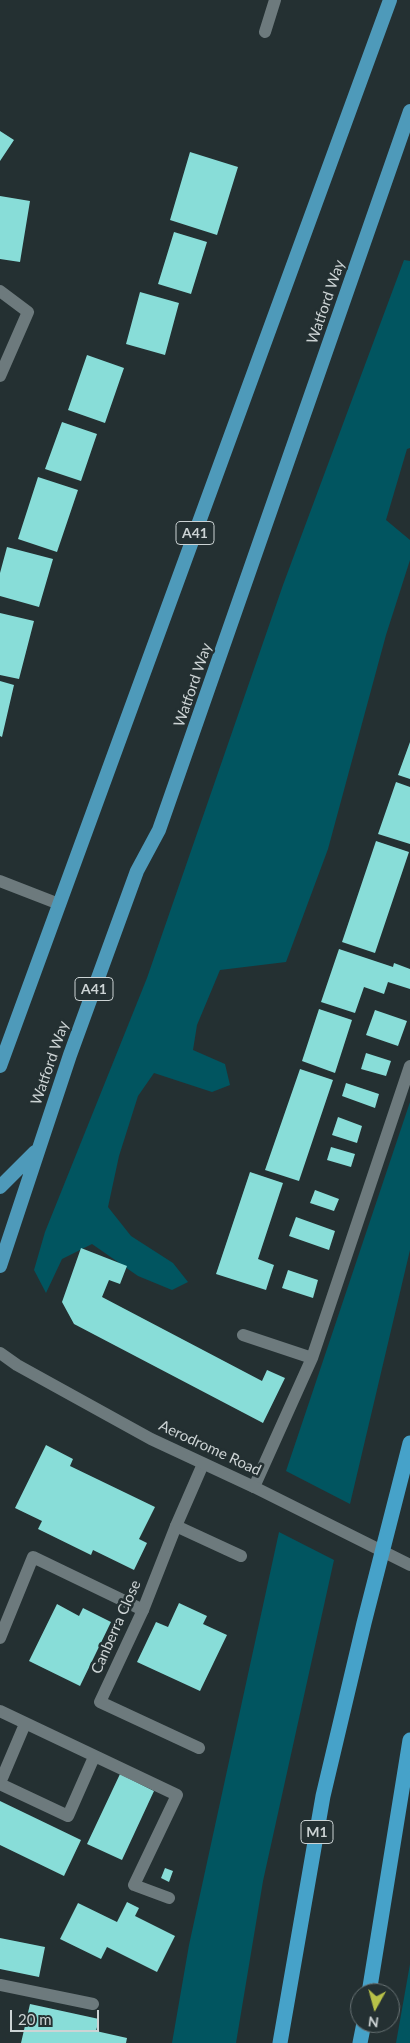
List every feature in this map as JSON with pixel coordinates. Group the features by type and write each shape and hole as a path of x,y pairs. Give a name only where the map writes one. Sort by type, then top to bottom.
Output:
{"highway":[{"name":"A41","path":"0,1066 390,0"},
{"name":"Watford Way","path":"0,1266 37,1150 138,871 159,830 410,111"},
{"name":"A41","path":"0,1187 37,1150"},
{"name":"M1","path":"280,2043 323,1796 364,1623 410,1443"},
{"path":"371,1983 410,1740"}],"street":[{"path":"264,32 275,0"},
{"path":"0,291 28,312 0,376"},
{"path":"0,881 59,904"},
{"path":"254,1487 312,1358 410,1066"},
{"path":"243,1334 312,1358"},
{"name":"Aerodrome Road","path":"0,1353 17,1365 151,1439 254,1487 410,1565"},
{"name":"Canberra Close","path":"199,1748 100,1702 143,1610 203,1464"},
{"path":"176,1526 241,1556"},
{"path":"0,1638 33,1557 143,1610"},
{"path":"0,1711 177,1795 134,1885 169,1898"},
{"path":"25,1724 0,1784 68,1816 94,1756"},
{"path":"0,1986 93,2004"}],"shaded area":[{"path":"404,260 410,261 410,448 407,449 386,520 410,540 410,560 386,635 328,849 286,962 220,970 197,1025 193,1050 225,1064 230,1085 212,1092 154,1073 138,1096 119,1156 108,1207 131,1236 173,1263 188,1282 172,1290 138,1276 92,1244 62,1259 46,1293 34,1270 45,1232 147,978 283,585"},
{"path":"410,1102 410,1250 350,1504 286,1471"},
{"path":"279,1532 334,1560 263,1881 236,2043 172,2043 189,1945"},
{"path":"410,1964 410,2043 396,2043 398,2033 400,2033 400,2020"}],"building":[{"path":"0,131 14,140 0,161"},
{"path":"190,152 238,167 217,235 170,220"},
{"path":"0,196 30,201 20,262 0,259"},
{"path":"174,232 207,242 191,294 158,284"},
{"path":"140,292 179,303 165,355 126,344"},
{"path":"87,355 124,368 105,423 68,410"},
{"path":"62,422 97,434 81,481 45,469"},
{"path":"38,477 78,490 57,552 18,539"},
{"path":"7,547 53,559 39,607 0,596 0,573"},
{"path":"0,613 34,621 19,679 0,675"},
{"path":"0,681 14,685 2,737 0,736"},
{"path":"410,742 410,779 398,775"},
{"path":"396,782 410,787 410,844 378,834"},
{"path":"376,841 409,852 375,953 342,942"},
{"path":"339,949 393,967 394,963 410,969 410,989 388,982 384,994 364,987 355,1013 321,1002"},
{"path":"319,1009 352,1020 335,1073 302,1061"},
{"path":"375,1010 407,1021 398,1046 366,1035"},
{"path":"366,1053 391,1061 386,1076 361,1069"},
{"path":"300,1069 333,1080 299,1181 265,1170"},
{"path":"346,1083 379,1094 375,1108 342,1096"},
{"path":"338,1117 362,1126 357,1143 332,1135"},
{"path":"331,1147 355,1154 351,1167 327,1160"},
{"path":"250,1172 283,1183 258,1259 274,1265 266,1290 216,1274"},
{"path":"315,1190 339,1199 334,1211 310,1203"},
{"path":"296,1217 335,1231 329,1250 289,1236"},
{"path":"81,1248 127,1266 120,1284 109,1280 102,1297 262,1381 267,1370 285,1378 263,1423 74,1324 62,1302"},
{"path":"288,1270 318,1280 313,1298 282,1288"},
{"path":"46,1445 73,1459 70,1466 155,1507 139,1539 147,1543 134,1570 93,1550 91,1555 38,1529 42,1521 15,1508"},
{"path":"179,1603 207,1616 203,1624 227,1635 200,1691 137,1662 156,1622 168,1627"},
{"path":"57,1604 79,1616 83,1608 111,1622 80,1686 29,1661"},
{"path":"120,1774 154,1791 122,1860 87,1844"},
{"path":"0,1801 81,1840 64,1876 0,1845"},
{"path":"165,1868 173,1871 169,1882 161,1878"},
{"path":"127,1902 139,1908 135,1916 175,1936 157,1972 107,1947 101,1959 60,1939 78,1903 117,1922"},
{"path":"0,1938 45,1947 39,1977 0,1969"},
{"path":"30,2004 99,2019 96,2031 127,2038 126,2043 21,2043"}]}
